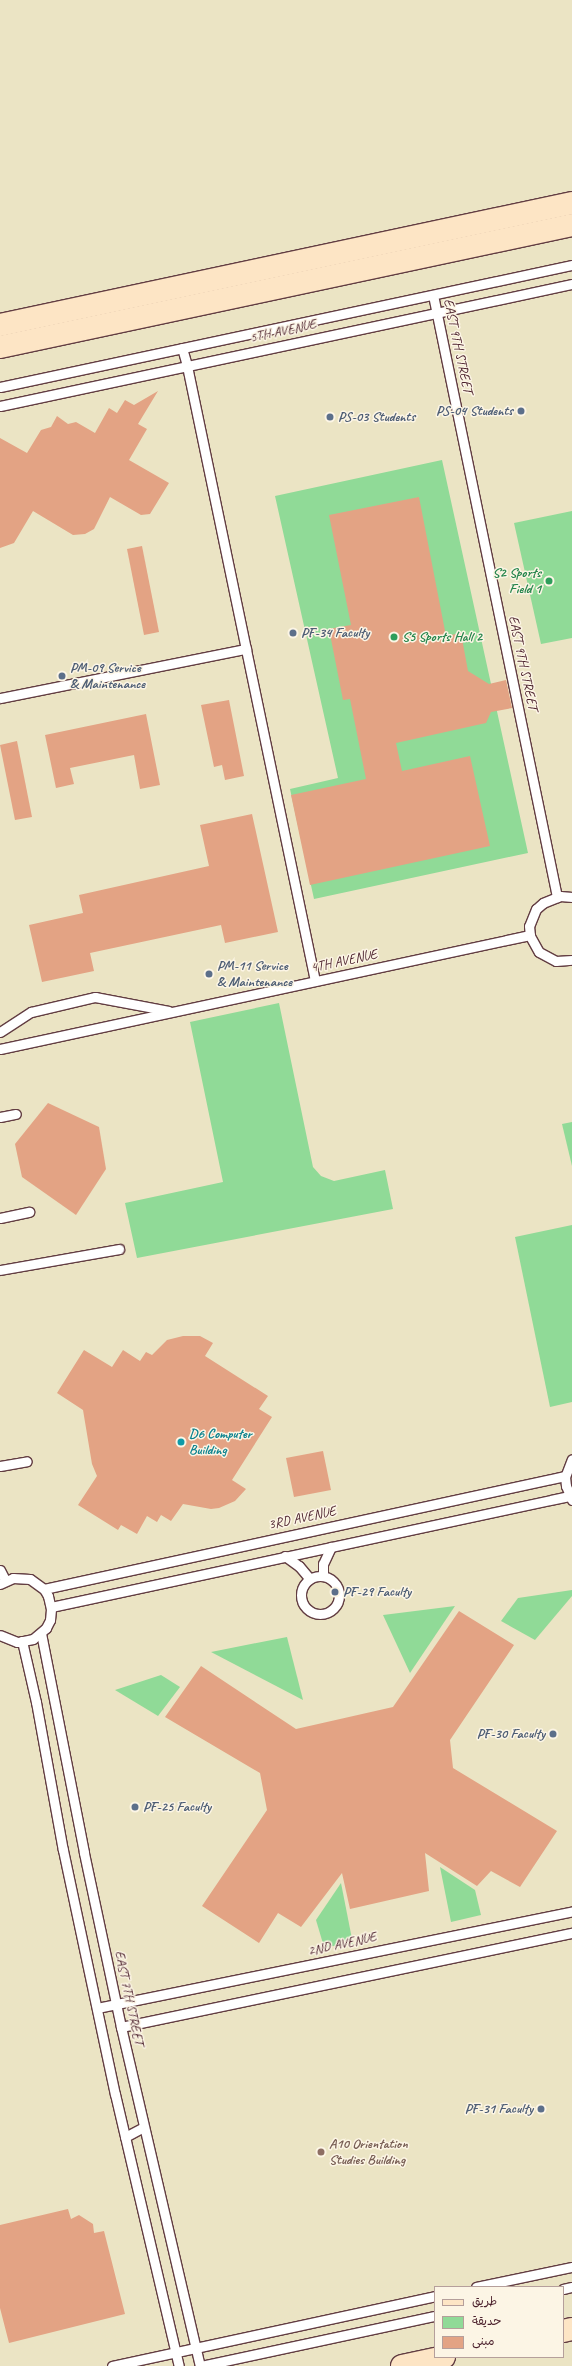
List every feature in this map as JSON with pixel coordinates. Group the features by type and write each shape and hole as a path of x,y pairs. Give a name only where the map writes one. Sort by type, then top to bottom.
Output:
{"main road":[{"path":"0,325 572,203"},
{"path":"0,347 572,225"},
{"path":"402,2366 439,2358"}],"lane":[{"name":"5TH AVENUE","path":"0,387 572,265"},
{"name":"5TH AVENUE","path":"0,406 572,284"},
{"name":"EAST 9TH STREET","path":"433,295 557,896"},
{"path":"182,348 315,981"},
{"path":"0,698 246,649"},
{"path":"572,897 557,896 542,902 536,909 530,926 530,935 534,945 547,958 556,961 572,960"},
{"name":"4TH AVENUE","path":"0,1049 530,935"},
{"path":"0,1032 31,1012 95,997 174,1012"},
{"path":"0,1117 16,1114"},
{"path":"0,1218 29,1212"},
{"path":"0,1270 119,1249"},
{"path":"51,1607 331,1546 570,1498 565,1476 572,1459"},
{"path":"0,1466 27,1460"},
{"name":"3RD AVENUE","path":"44,1589 565,1476"},
{"path":"323,1576 323,1564 331,1546"},
{"path":"285,1556 299,1566 310,1578"},
{"path":"0,1570 3,1582 22,1577 30,1579 44,1589 51,1607 50,1620 41,1633 33,1639 22,1641 9,1640 0,1635"},
{"path":"323,1576 334,1582 339,1595 335,1607 324,1614 310,1612 301,1602 301,1589 310,1578 323,1576"},
{"name":"EAST 7TH STREET","path":"41,1633 84,1853 117,2005 144,2127 201,2366"},
{"path":"22,1641 97,2008 125,2137 179,2366"},
{"name":"2ND AVENUE","path":"97,2008 572,1911"},
{"path":"122,2027 572,1933"},
{"path":"125,2137 144,2127"},
{"path":"481,2286 572,2266"},
{"path":"112,2366 434,2296"},
{"path":"201,2366 434,2316"}],"green space":[{"name":"S5 Sports Hall 2","path":"442,460 528,853 314,899 290,789 338,778 275,496"},
{"name":"S2 Sports Field 1","path":"572,511 572,638 541,644 514,523"},
{"path":"279,1003 313,1167 321,1176 334,1181 385,1170 393,1209 137,1258 125,1203 223,1182 190,1022"},
{"path":"572,1122 572,1166 562,1124"},
{"path":"572,1225 572,1402 550,1407 515,1237"},
{"path":"572,1590 572,1596 535,1640 501,1621 518,1598"},
{"path":"455,1606 410,1673 383,1615"},
{"path":"287,1637 303,1700 211,1652"},
{"path":"161,1675 180,1687 158,1716 115,1690"},
{"path":"440,1867 475,1890 481,1915 451,1922"},
{"path":"341,1883 353,1944 324,1947 316,1920"}],"building":[{"path":"158,391 138,424 147,429 129,460 169,483 150,514 141,515 110,497 94,529 85,534 73,535 33,511 14,543 0,548 0,438 27,453 41,430 51,427 57,416 68,424 76,422 95,433 109,408 117,413 125,400 134,405"},
{"path":"419,497 446,636 461,633 468,671 489,684 506,680 512,708 491,712 486,723 396,743 402,771 470,756 490,846 310,885 291,795 366,779 350,699 343,700 329,629 351,625 329,515"},
{"path":"142,546 159,632 144,635 127,549"},
{"path":"229,700 244,776 225,780 222,765 214,767 201,705"},
{"path":"146,714 160,785 140,789 134,755 70,768 74,784 56,788 45,735"},
{"path":"17,741 32,817 15,820 0,745"},
{"path":"252,814 278,932 225,943 221,925 90,953 94,971 42,982 29,925 83,913 79,895 209,866 200,825"},
{"path":"48,1103 99,1127 106,1169 76,1215 22,1177 15,1144"},
{"name":"D6 Computer Building","path":"183,1336 200,1336 213,1343 205,1356 268,1396 259,1409 272,1417 232,1480 246,1489 235,1501 219,1508 211,1509 183,1504 171,1521 161,1515 157,1522 147,1516 137,1534 121,1525 118,1530 78,1505 97,1476 92,1464 83,1410 57,1393 84,1350 112,1367 123,1350 140,1361 146,1352 152,1355 167,1340"},
{"path":"323,1451 331,1490 294,1497 286,1458"},
{"path":"459,1611 514,1645 450,1740 453,1768 557,1831 520,1887 491,1871 477,1886 425,1853 429,1891 350,1909 342,1873 301,1927 278,1913 259,1943 202,1906 267,1810 260,1773 165,1717 201,1666 296,1729 393,1707"},
{"path":"68,2209 71,2219 79,2215 93,2224 94,2233 104,2231 125,2314 9,2343 0,2308 0,2225"}],"place":[{"name":"PS-04 Students","path":"521,411"},
{"name":"PS-03 Students","path":"330,417"},
{"name":"S2 Sports Field 1","path":"549,581"},
{"name":"PF-34 Faculty","path":"293,633"},
{"name":"S5 Sports Hall 2","path":"394,637"},
{"name":"PM-09 Service & Maintenance","path":"62,676"},
{"name":"PM-11 Service & Maintenance","path":"209,974"},
{"name":"D6 Computer Building","path":"181,1442"},
{"name":"PF-29 Faculty","path":"335,1592"},
{"name":"PF-30 Faculty","path":"553,1734"},
{"name":"PF-25 Faculty","path":"135,1807"},
{"name":"PF-31 Faculty","path":"541,2109"},
{"name":"A10 Orientation Studies Building","path":"321,2152"}]}
